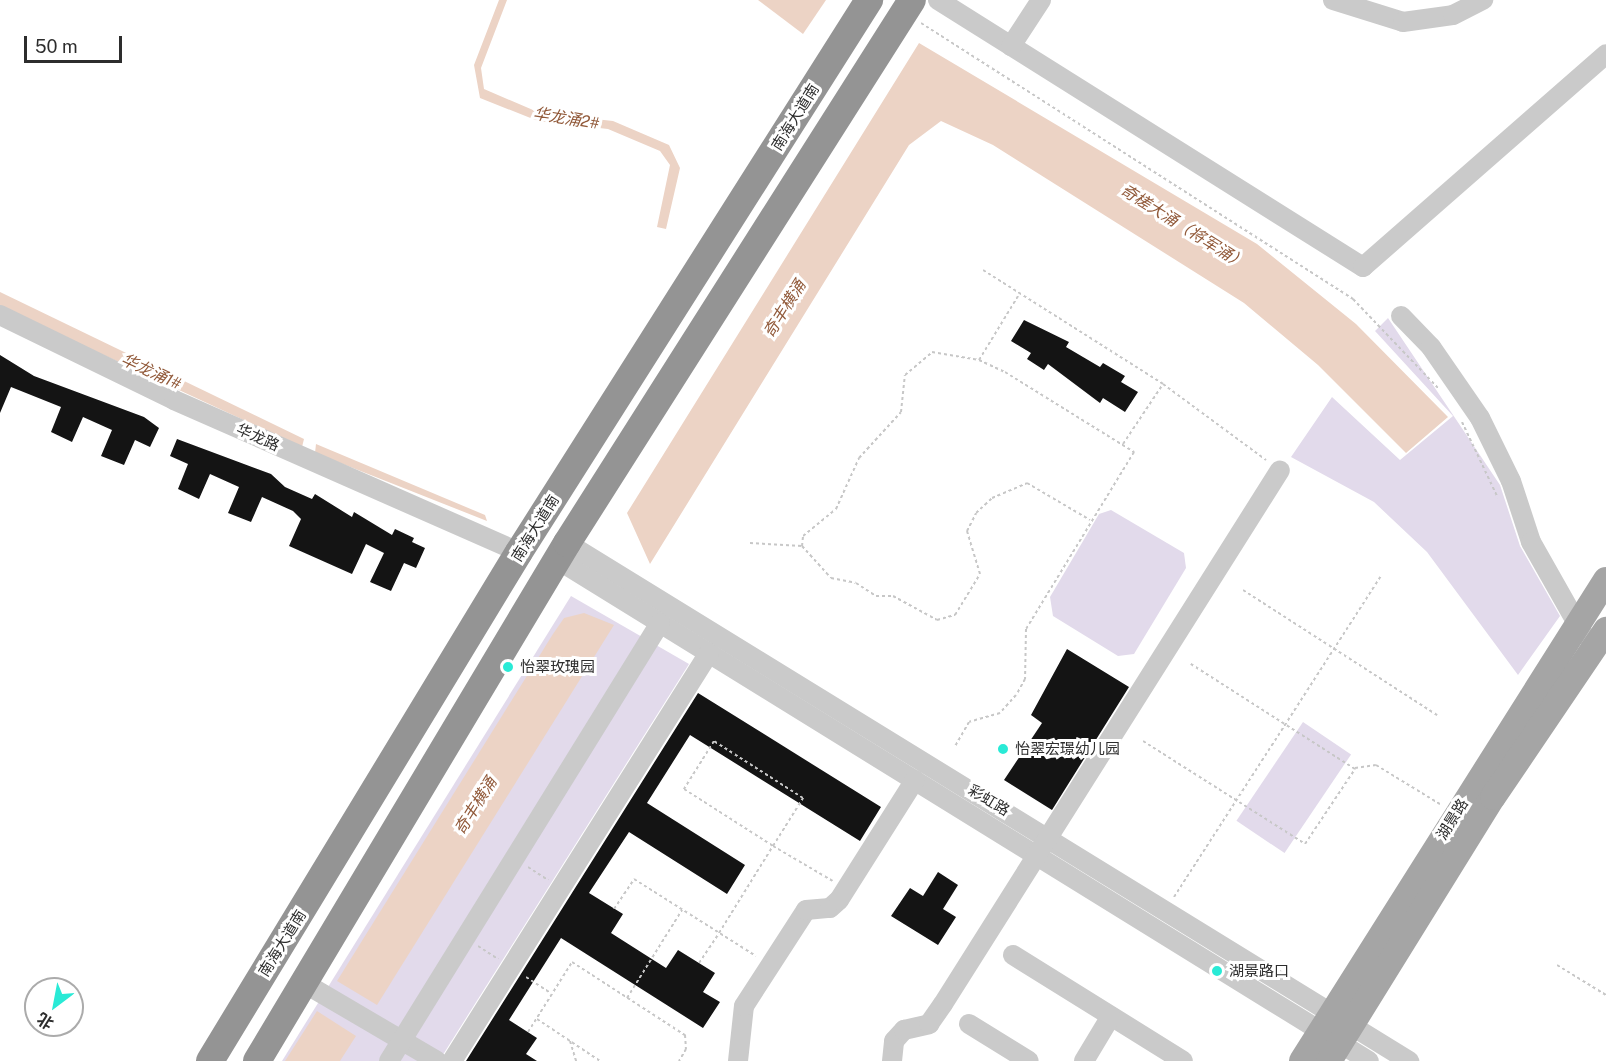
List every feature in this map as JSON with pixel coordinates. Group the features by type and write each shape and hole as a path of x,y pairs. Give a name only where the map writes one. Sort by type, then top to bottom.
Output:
{"highway":[{"name":"南海大道南","path":"210,1061 519,552 869,0"},
{"path":"257,1061 563,552 834,121 916,11"}],"main road":[{"name":"湖景路","path":"1334,1034 1455,813 1576,622 1606,580"},
{"name":"湖景路","path":"1302,1061 1334,1034 1599,640"}],"street":[{"path":"938,0 1363,267 1606,54"},
{"path":"1011,46 1041,0"},
{"path":"1333,0 1403,22 1453,15 1483,0"},
{"name":"华龙路","path":"0,315 174,400 519,552"},
{"path":"1401,316 1431,347 1480,418 1511,481 1531,542 1576,622 1599,640"},
{"path":"892,1061 894,1041 904,1030 929,1024 1038,856 1280,470"},
{"name":"彩虹路","path":"563,552 637,598 1050,837 1166,910 1369,1061"},
{"name":"彩虹路","path":"637,598 660,623 1038,856 1334,1034 1408,1061"},
{"path":"389,1061 660,623"},
{"path":"453,1061 709,653"},
{"path":"738,1061 744,1006 806,910 830,908 846,888 915,780"},
{"path":"1013,955 1183,1061"},
{"path":"304,983 437,1061"},
{"path":"1084,1061 1112,1016"},
{"path":"969,1024 1029,1061"}],"path":[{"path":"916,11 1353,299 1446,396"},
{"path":"983,270 1018,296 1163,384 1280,470"},
{"path":"979,360 1018,296"},
{"path":"955,746 969,722 1000,713 1016,695 1025,679 1026,629 1090,520 1134,452 979,360 932,352 914,363 904,375 901,412 859,458 836,509 802,536 802,546 831,578 856,583 876,596 893,596 937,620 955,615 980,574 967,531 976,513 992,498 1027,483 1090,520"},
{"path":"1123,445 1163,384"},
{"path":"1458,415 1499,500"},
{"path":"750,543 802,546"},
{"path":"1166,910 1380,577"},
{"path":"1243,591 1437,715"},
{"path":"1191,664 1355,769 1376,765 1455,813"},
{"path":"699,963 773,846 803,798 714,741 684,789 773,846 846,888"},
{"path":"1143,741 1305,844 1355,769"},
{"path":"515,858 561,888"},
{"path":"614,909 634,879 771,965"},
{"path":"627,998 682,910"},
{"path":"528,1032 572,962 685,1035 686,1049 679,1061"},
{"path":"1557,965 1606,994"},
{"path":"537,1019 600,1061"},
{"path":"570,1041 576,1061"}],"shaded area":[{"path":"1388,318 1500,485 1520,546 1560,616 1518,675 1427,552 1374,502 1291,457 1332,397 1400,460 1453,416 1375,331"},
{"path":"1111,510 1184,553 1186,568 1134,654 1118,656 1053,616 1050,597 1099,514"},
{"path":"571,596 689,664 439,1061 282,1061"},
{"path":"1303,722 1351,754 1285,853 1236,821"}],"water":[{"name":"华龙涌2#","path":"499,0 507,0 481,68 484,89 540,113 613,121 669,145 680,168 666,229 657,227 670,165 660,151 608,129 538,121 480,98 474,65"},
{"path":"758,0 826,0 803,34"},
{"path":"919,43 1257,244 1356,324 1448,417 1406,453 1318,365 1244,303 993,145 941,121 909,145 650,564 627,513"},
{"name":"华龙涌1#","path":"0,292 304,439 302,447 0,307"},
{"path":"316,444 485,515 487,521 315,453"},
{"name":"奇丰横涌","path":"584,613 614,625 377,1005 337,981 553,634 564,618"},
{"path":"317,1011 356,1036 340,1061 285,1061"}],"building":[{"path":"1024,320 1069,342 1066,347 1100,367 1103,363 1125,376 1121,382 1138,392 1125,412 1103,398 1100,403 1048,364 1044,370 1027,359 1031,353 1011,341"},
{"path":"0,355 34,376 144,417 159,428 150,447 135,440 124,465 101,456 112,430 83,417 72,442 51,432 61,407 11,387 0,413"},
{"path":"177,439 271,474 285,487 312,499 315,494 352,517 354,512 392,535 395,529 414,538 412,542 425,548 416,568 404,563 391,591 370,582 384,553 366,544 352,574 289,546 301,519 293,511 262,497 251,522 228,513 239,487 210,474 199,499 178,489 188,464 170,456"},
{"path":"1067,649 1129,687 1052,810 1004,780 1042,723 1031,715"},
{"path":"698,693 881,807 860,841 690,735 647,803 745,865 727,894 629,832 589,893 623,914 611,933 666,968 678,950 715,973 703,992 720,1002 703,1028 561,938 509,1020 537,1038 526,1054 537,1061 466,1061"},
{"path":"938,872 958,885 943,909 956,917 938,945 891,916 910,888 923,896"}],"place":[{"name":"怡翠玫瑰园","path":"508,667"},
{"name":"怡翠宏璟幼儿园","path":"1003,749"},
{"name":"湖景路口","path":"1217,971"}],"water label":[{"name":"奇槎大涌（将军涌）","path":"1183,227"}]}
